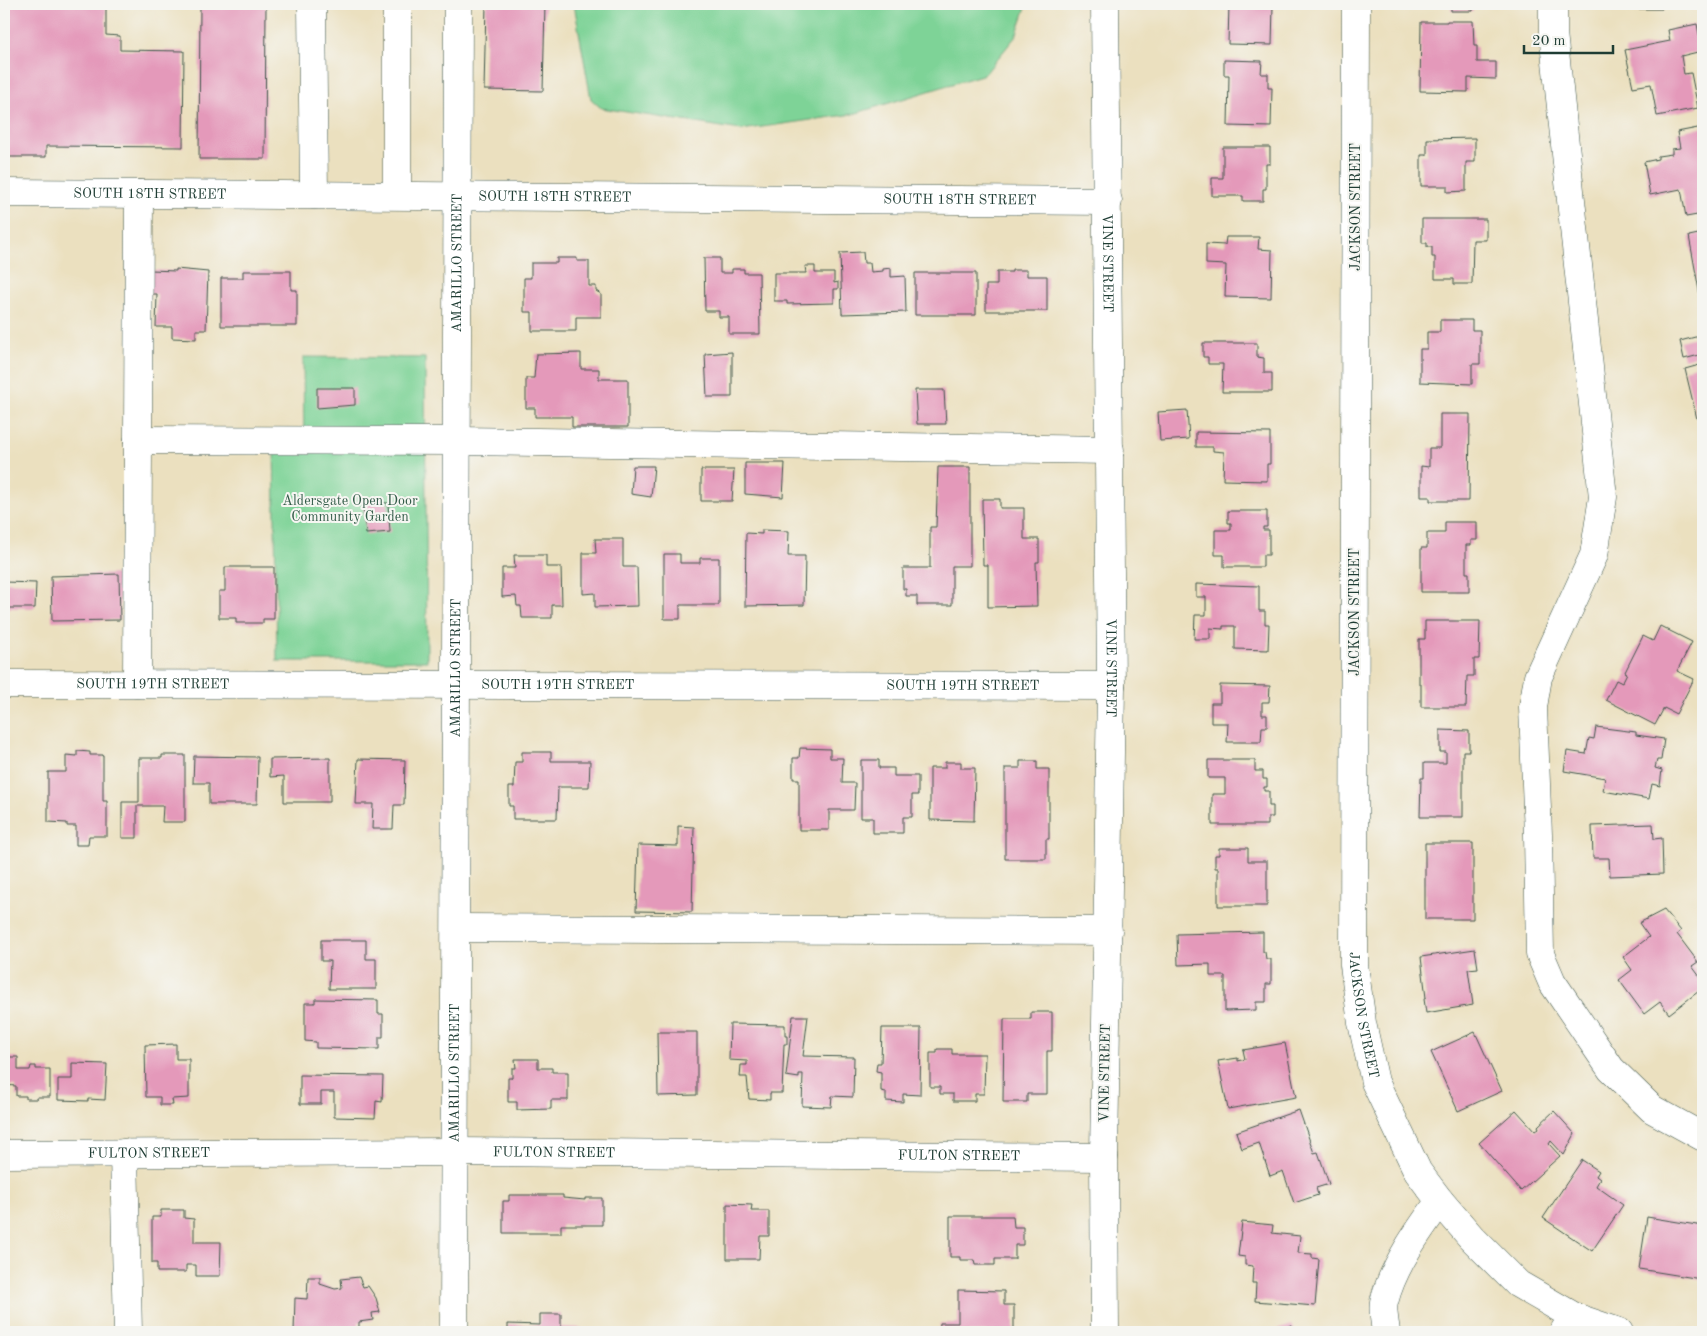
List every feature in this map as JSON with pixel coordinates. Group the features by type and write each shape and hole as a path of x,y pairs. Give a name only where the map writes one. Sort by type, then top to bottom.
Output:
{"street":[{"path":"312,4 314,195"},
{"path":"397,4 397,195"},
{"name":"AMARILLO STREET","path":"454,1332 458,4"},
{"name":"VINE STREET","path":"1105,4 1112,686 1104,1157 1105,1332"},
{"name":"JACKSON STREET","path":"1356,4 1354,965 1362,1022 1375,1082 1418,1172 1440,1201 1470,1237 1518,1284 1569,1325 1619,1332"},
{"path":"1553,4 1553,32 1603,497 1594,554 1538,677 1533,707 1540,954 1552,982 1611,1069 1652,1109 1703,1137"},
{"name":"SOUTH 18TH STREET","path":"4,193 1108,201"},
{"path":"137,684 139,194"},
{"path":"138,440 457,441 1110,450"},
{"name":"SOUTH 19TH STREET","path":"4,684 1112,686"},
{"path":"456,928 1108,931"},
{"name":"FULTON STREET","path":"4,1154 455,1152 1104,1157"},
{"path":"124,1154 128,1332"},
{"path":"1386,1332 1384,1303 1395,1274 1416,1234 1440,1201"}],"green space":[{"path":"574,4 1027,4 1016,36 985,74 853,114 741,130 601,108 591,99"},
{"name":"Aldersgate Open Door Community Garden","path":"303,357 425,358 427,661 277,661 274,447 304,446"}],"building":[{"path":"4,4 106,4 106,35 120,36 120,50 184,51 183,147 46,146 46,157 4,157"},
{"path":"200,4 266,4 265,159 199,159"},
{"path":"486,4 545,4 543,91 484,90"},
{"path":"1229,4 1266,4 1266,6 1273,6 1272,45 1228,44"},
{"path":"1451,4 1473,4 1473,11 1451,11"},
{"path":"1636,4 1683,4 1683,6 1662,6 1662,9 1636,9"},
{"path":"1473,21 1474,46 1477,46 1477,62 1496,62 1496,79 1468,78 1468,92 1420,91 1421,22"},
{"path":"1697,24 1702,51 1681,56 1684,74 1691,73 1698,108 1657,116 1651,84 1633,87 1625,50 1670,41 1668,30"},
{"path":"1224,60 1262,61 1261,74 1268,74 1268,88 1272,88 1271,127 1228,126 1229,75 1224,75"},
{"path":"1703,127 1703,214 1686,217 1681,189 1650,195 1644,162 1658,159 1658,156 1672,154 1672,149 1680,148 1677,132"},
{"path":"1475,138 1475,162 1466,162 1466,191 1447,192 1447,186 1421,186 1421,155 1427,155 1427,139"},
{"path":"1223,147 1270,147 1270,164 1266,164 1266,189 1263,189 1263,201 1243,201 1243,196 1212,196 1212,178 1223,178"},
{"path":"1422,219 1486,219 1486,240 1473,240 1472,284 1454,284 1454,279 1435,279 1435,257 1432,257 1432,247 1427,247 1427,243 1422,243"},
{"path":"1703,233 1703,307 1702,307 1689,236"},
{"path":"1226,237 1259,237 1258,249 1272,250 1271,298 1225,297 1226,265 1206,264 1206,244 1225,245"},
{"path":"863,252 864,263 870,263 871,272 891,268 891,277 905,276 906,312 842,314 840,253"},
{"path":"557,258 577,258 577,261 589,261 589,286 596,286 596,291 601,294 601,317 576,317 576,331 532,331 532,312 524,312 524,278 531,278 531,263 557,263"},
{"path":"704,258 720,258 720,273 732,273 732,269 744,269 744,273 759,273 760,334 729,334 729,317 719,317 719,311 705,311"},
{"path":"805,266 815,266 815,273 834,273 834,283 838,282 838,289 834,289 834,303 787,304 787,301 774,301 774,273 806,273"},
{"path":"176,269 208,272 206,330 196,330 196,339 172,338 172,327 156,327 157,294 150,294 151,270 176,271"},
{"path":"1012,270 1027,270 1027,276 1047,276 1047,311 986,311 986,285 997,285 997,272 1012,272"},
{"path":"243,271 291,271 291,290 297,290 297,326 221,326 221,278 243,278"},
{"path":"915,273 976,273 976,315 915,315"},
{"path":"1440,320 1472,320 1472,330 1480,330 1480,364 1472,364 1472,384 1420,382 1420,349 1427,349 1427,332 1440,332"},
{"path":"1703,335 1703,354 1684,359 1680,341"},
{"path":"1203,343 1257,343 1257,357 1264,358 1264,373 1272,373 1272,392 1222,392 1223,364 1208,364 1208,357 1203,357"},
{"path":"732,352 732,397 707,397 705,354"},
{"path":"581,353 581,369 599,369 599,379 628,379 628,427 572,427 572,417 535,417 535,408 526,408 526,378 534,378 536,354"},
{"path":"1703,364 1703,418 1697,419 1685,369"},
{"path":"317,388 355,388 355,405 317,408"},
{"path":"915,390 944,390 946,424 917,424"},
{"path":"1187,410 1189,439 1160,441 1158,412"},
{"path":"1440,414 1470,414 1469,501 1430,501 1430,497 1421,497 1421,466 1429,467 1429,448 1440,448"},
{"path":"1196,432 1270,433 1270,464 1267,464 1267,481 1223,480 1224,452 1213,451 1213,447 1196,447"},
{"path":"745,463 785,463 783,497 745,494"},
{"path":"633,466 654,466 651,497 631,494"},
{"path":"938,467 970,467 970,566 952,566 952,605 917,605 917,596 906,596 906,589 903,589 903,568 930,568 930,527 936,527"},
{"path":"701,470 734,470 732,501 701,501"},
{"path":"982,499 1000,499 1000,508 1024,508 1024,539 1039,539 1039,562 1036,562 1037,606 988,607 988,565 983,565"},
{"path":"363,503 388,503 390,532 366,534"},
{"path":"1228,511 1267,511 1267,527 1263,527 1263,530 1269,530 1269,555 1263,555 1263,567 1224,567 1224,555 1215,555 1215,530 1231,530 1231,523 1228,523"},
{"path":"1445,522 1477,522 1477,540 1471,540 1471,545 1466,545 1466,573 1469,573 1469,592 1421,592 1421,548 1427,548 1427,533 1445,533"},
{"path":"762,530 789,531 788,556 805,556 804,605 745,606 746,533 762,534"},
{"path":"595,539 623,539 623,567 637,567 638,606 595,607 595,593 583,594 583,553 596,553"},
{"path":"664,554 680,554 680,563 700,563 700,558 719,558 719,605 680,605 680,619 664,619"},
{"path":"514,555 546,555 546,567 561,567 562,605 552,605 552,618 522,618 521,606 517,606 516,596 502,597 502,568 515,568"},
{"path":"225,567 274,567 274,619 263,619 263,623 236,623 236,618 219,618 219,591 225,591"},
{"path":"119,574 120,620 52,621 51,576"},
{"path":"4,582 36,583 35,608 4,608"},
{"path":"1196,584 1259,586 1259,611 1265,611 1265,624 1269,624 1268,650 1235,649 1235,626 1223,626 1223,629 1210,628 1210,639 1194,639 1195,615 1206,615 1206,597 1196,597"},
{"path":"1425,621 1480,621 1479,659 1474,659 1474,676 1467,676 1466,707 1421,707 1419,639 1425,639"},
{"path":"1660,626 1692,642 1677,671 1694,679 1676,714 1664,708 1655,725 1606,700 1616,680 1622,683 1627,673 1625,672 1643,636 1653,641"},
{"path":"1220,685 1270,686 1269,702 1262,702 1262,715 1267,715 1267,727 1262,727 1261,742 1227,742 1228,723 1211,723 1211,703 1220,703"},
{"path":"1596,727 1636,732 1636,735 1664,739 1661,760 1657,760 1655,768 1662,770 1660,786 1652,784 1649,799 1603,791 1605,778 1564,771 1567,751 1586,754 1589,738 1594,739"},
{"path":"1440,730 1469,731 1469,751 1463,751 1463,817 1420,817 1421,778 1424,778 1424,763 1446,763 1446,752 1440,752"},
{"path":"800,748 830,749 830,758 843,758 842,783 855,783 854,810 829,810 829,830 799,830 799,779 793,779 793,758 799,758"},
{"path":"77,751 90,752 90,755 103,755 103,801 107,801 107,836 89,836 88,845 76,845 76,826 67,826 67,823 48,822 48,772 66,772 66,755 77,756"},
{"path":"522,752 551,752 551,761 590,761 589,787 558,787 557,819 513,819 513,806 509,806 509,787 514,787 515,762 522,762"},
{"path":"162,755 185,755 185,822 162,822 163,806 137,806 137,838 122,838 122,802 139,802 139,758 162,758"},
{"path":"194,756 258,757 257,804 209,804 209,783 193,783"},
{"path":"330,758 330,802 284,802 284,776 270,777 270,759"},
{"path":"358,759 405,760 404,805 394,805 393,829 372,829 373,804 356,804"},
{"path":"861,760 879,760 879,768 894,768 894,776 918,776 918,795 912,795 912,817 903,817 903,833 873,833 873,818 861,818"},
{"path":"1208,760 1255,760 1255,771 1263,771 1263,779 1267,779 1267,787 1264,787 1264,791 1269,791 1269,806 1273,806 1273,817 1268,817 1268,825 1212,825 1212,794 1225,794 1225,778 1208,778"},
{"path":"1020,761 1037,761 1037,769 1049,769 1049,839 1046,839 1046,859 1005,859 1005,768 1020,768"},
{"path":"945,762 961,762 961,768 975,768 974,821 930,820 930,768 945,768"},
{"path":"1653,824 1654,839 1662,838 1663,874 1610,876 1609,858 1593,858 1592,826"},
{"path":"678,826 694,827 692,912 636,911 638,845 678,846"},
{"path":"1425,843 1473,843 1473,919 1425,919"},
{"path":"1219,848 1248,848 1248,861 1267,861 1267,906 1218,906 1218,868 1215,868 1215,855 1219,855"},
{"path":"1664,910 1681,931 1677,934 1698,962 1692,966 1703,981 1703,988 1669,1014 1660,1002 1644,1014 1619,980 1632,970 1623,957 1649,937 1639,923"},
{"path":"1263,932 1263,952 1265,952 1266,959 1271,959 1271,984 1266,984 1266,1002 1256,1002 1256,1010 1225,1011 1225,976 1210,976 1210,964 1178,965 1177,934"},
{"path":"321,940 366,940 366,959 376,959 376,989 329,989 330,961 321,961"},
{"path":"1475,949 1478,968 1468,969 1473,1005 1426,1013 1421,957"},
{"path":"315,999 378,1000 378,1014 383,1014 383,1037 379,1037 379,1049 316,1048 316,1042 305,1041 305,1003 315,1003"},
{"path":"1031,1012 1052,1012 1052,1051 1047,1051 1047,1094 1027,1094 1027,1102 1003,1102 1004,1019 1031,1019"},
{"path":"793,1016 808,1016 803,1056 854,1057 853,1097 832,1096 831,1107 802,1106 803,1074 799,1074 799,1078 786,1076"},
{"path":"730,1024 785,1025 787,1044 784,1044 782,1093 770,1093 770,1100 749,1099 747,1077 740,1077 741,1065 747,1065 747,1061 729,1060"},
{"path":"882,1028 921,1028 920,1095 903,1094 903,1102 886,1101 886,1092 881,1091 881,1072 876,1071 877,1063 881,1063"},
{"path":"657,1032 697,1032 697,1095 658,1096"},
{"path":"1475,1032 1502,1091 1458,1111 1431,1052"},
{"path":"1285,1043 1296,1097 1228,1109 1218,1061 1238,1058 1238,1061 1245,1059 1243,1050"},
{"path":"176,1044 176,1059 189,1059 189,1098 172,1099 173,1105 160,1105 160,1097 146,1097 145,1045"},
{"path":"937,1049 952,1049 952,1054 985,1054 984,1094 975,1094 975,1101 953,1101 953,1094 940,1094 940,1087 930,1087 930,1053 937,1053"},
{"path":"4,1057 18,1057 18,1070 30,1070 31,1066 36,1066 36,1069 50,1069 50,1097 26,1099 26,1096 16,1096 16,1086 4,1085"},
{"path":"515,1059 538,1059 538,1068 552,1068 552,1072 568,1072 568,1100 551,1100 551,1109 517,1110 517,1102 508,1102 508,1078 512,1078 512,1068 516,1068"},
{"path":"72,1063 107,1064 105,1100 58,1100 58,1079 72,1079"},
{"path":"300,1075 383,1076 382,1102 376,1101 375,1118 334,1117 334,1092 321,1092 321,1104 300,1104"},
{"path":"1299,1110 1314,1153 1318,1152 1329,1184 1316,1188 1318,1195 1294,1203 1283,1171 1270,1176 1259,1143 1242,1149 1236,1132"},
{"path":"1516,1110 1535,1131 1554,1111 1575,1134 1564,1155 1551,1141 1549,1144 1560,1156 1521,1191 1479,1143"},
{"path":"1582,1160 1599,1171 1596,1176 1600,1179 1596,1186 1623,1205 1592,1251 1543,1218"},
{"path":"509,1195 563,1195 563,1198 585,1200 585,1198 602,1198 602,1225 561,1225 561,1233 503,1233 503,1201 509,1201"},
{"path":"727,1204 752,1205 751,1211 769,1211 769,1236 760,1236 759,1259 727,1259"},
{"path":"161,1210 184,1210 184,1218 194,1219 194,1242 221,1242 220,1276 196,1276 196,1265 186,1265 186,1272 157,1272 157,1263 152,1263 152,1217 161,1217"},
{"path":"950,1216 1013,1216 1014,1227 1023,1227 1023,1245 1015,1245 1015,1259 995,1259 995,1265 975,1265 974,1260 960,1260 960,1257 950,1257"},
{"path":"1647,1217 1703,1226 1701,1279 1639,1269"},
{"path":"1242,1222 1273,1225 1272,1233 1300,1236 1298,1253 1312,1254 1312,1258 1319,1259 1315,1306 1255,1301 1256,1283 1252,1283 1253,1266 1245,1265 1245,1257 1238,1256"},
{"path":"308,1277 320,1277 320,1284 335,1289 342,1288 341,1279 359,1277 363,1287 368,1286 376,1298 380,1312 372,1313 373,1320 359,1322 359,1332 294,1332 295,1298 307,1299"},
{"path":"958,1290 1004,1291 1004,1305 1014,1305 1014,1332 939,1332 940,1323 958,1323"},
{"path":"540,1314 561,1314 561,1327 582,1328 582,1332 508,1332 508,1324 540,1325"},
{"path":"1292,1325 1295,1332 1271,1332"}]}
